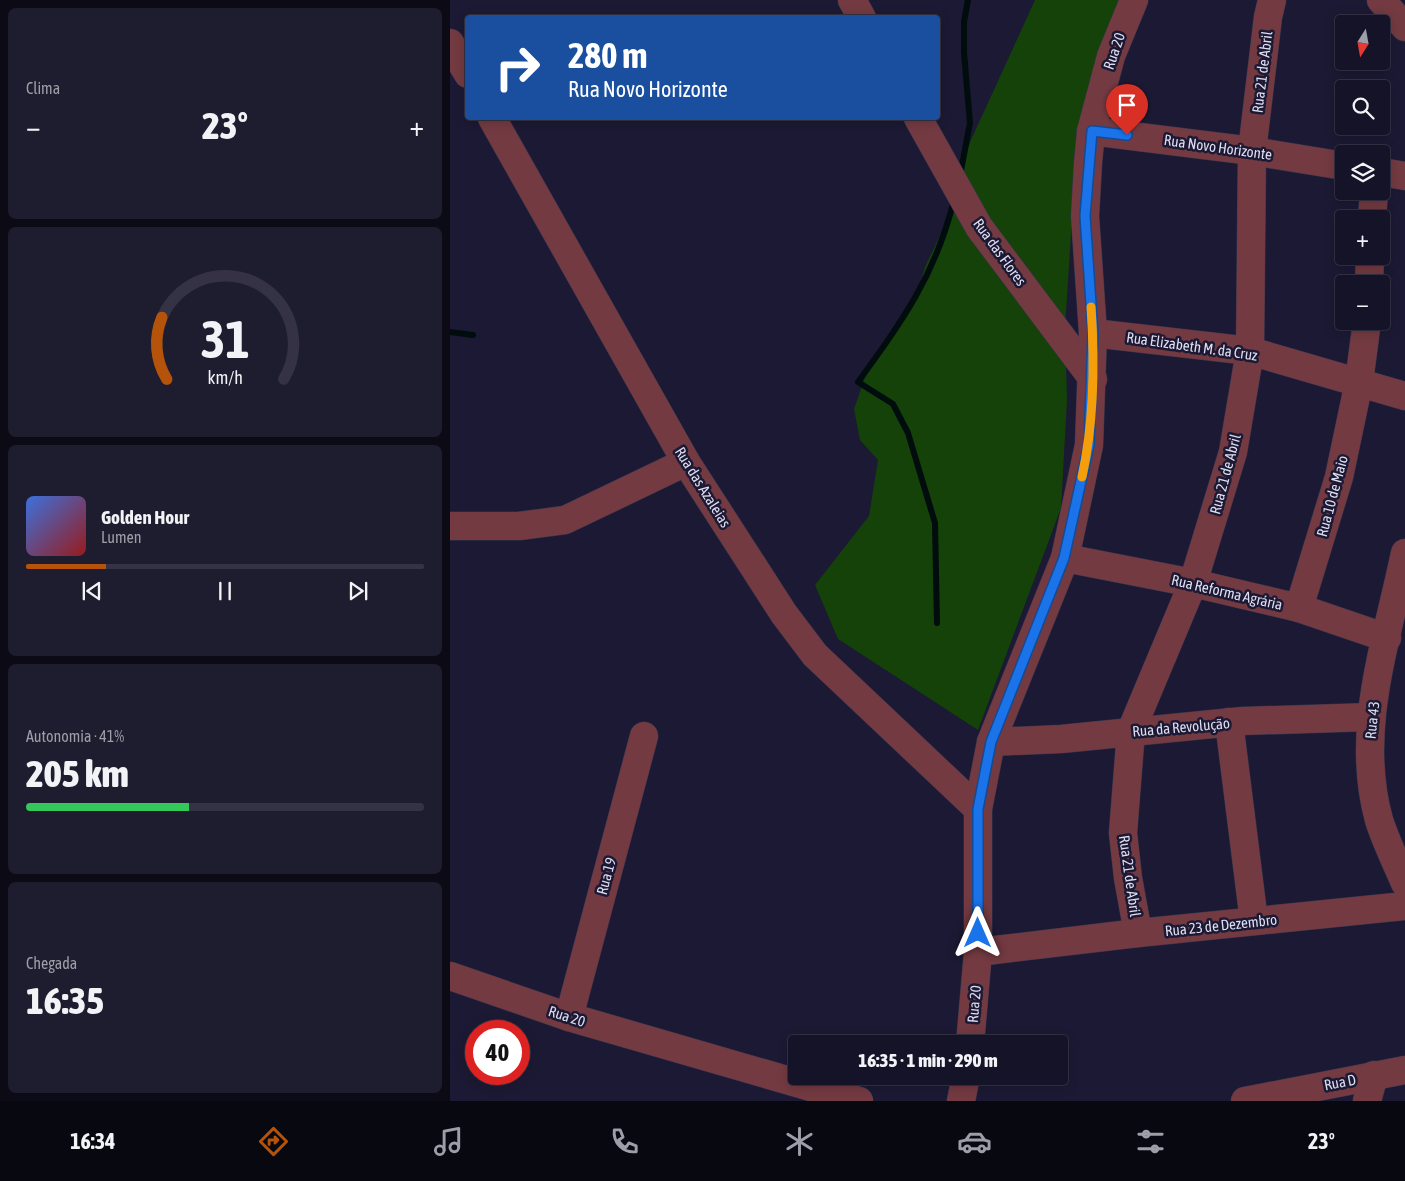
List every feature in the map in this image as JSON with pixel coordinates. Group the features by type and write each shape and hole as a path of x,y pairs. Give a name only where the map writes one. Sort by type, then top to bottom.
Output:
{"street":[{"path":"852,0 860,15"},
{"name":"Rua 20","path":"971,1035 978,952 978,809 991,742 1064,558 1089,445 1093,379 1093,333 1085,216 1092,131 1111,56 1134,0"},
{"name":"Rua 21 de Abril","path":"1138,933 1128,878 1123,833 1131,731 1193,583 1233,452 1250,351 1252,151 1272,0"},
{"path":"1381,0 1405,27"},
{"path":"450,43 465,69"},
{"name":"Rua das Azaleias","path":"493,120 686,462 784,614 815,655 978,809"},
{"name":"Rua das Flores","path":"919,120 980,227 1093,379"},
{"name":"Rua Novo Horizonte","path":"1092,131 1252,151 1335,165"},
{"path":"1390,174 1405,176"},
{"name":"Rua 10 de Maio","path":"1300,608 1339,477 1359,382 1366,330"},
{"name":"Rua Elizabeth M. da Cruz","path":"1093,333 1250,351 1405,396"},
{"path":"450,526 468,528 519,526 565,520 686,462"},
{"name":"Rua 43","path":"1405,553 1371,717 1369,746 1374,794 1387,843 1405,883"},
{"name":"Rua Reforma Agrária","path":"1064,558 1193,583 1300,608 1387,638"},
{"name":"Rua da Revolução","path":"991,742 1060,739 1229,722 1371,717"},
{"path":"1229,722 1254,921"},
{"name":"Rua 19","path":"569,1017 644,736"},
{"name":"Rua 23 de Dezembro","path":"978,952 1138,933 1405,906"},
{"name":"Rua 20","path":"450,976 569,1017 859,1101"},
{"name":"Rua D","path":"1245,1101 1370,1088 1405,1070"},
{"path":"961,1101 964,1085"}],"green space":[{"path":"1035,0 1124,0 1108,26 1078,124 1065,328 1067,400 1061,508 978,730 838,639 815,585 869,516 878,460 860,440 854,409 869,366 915,301 925,267 946,223 960,164"}],"waterway":[{"path":"960,176 970,123 964,53 964,22 968,0"},
{"path":"937,623 935,523 908,433 893,404 858,382 916,296 937,252 954,200"},
{"path":"450,332 473,335"}],"slow traffic":[{"path":"1082,477 1089,445 1093,379 1091,307"}],"route":[{"path":"978,933 978,809 991,742 1064,558 1089,445 1093,379 1093,333 1085,216 1092,131 1127,135"}]}
